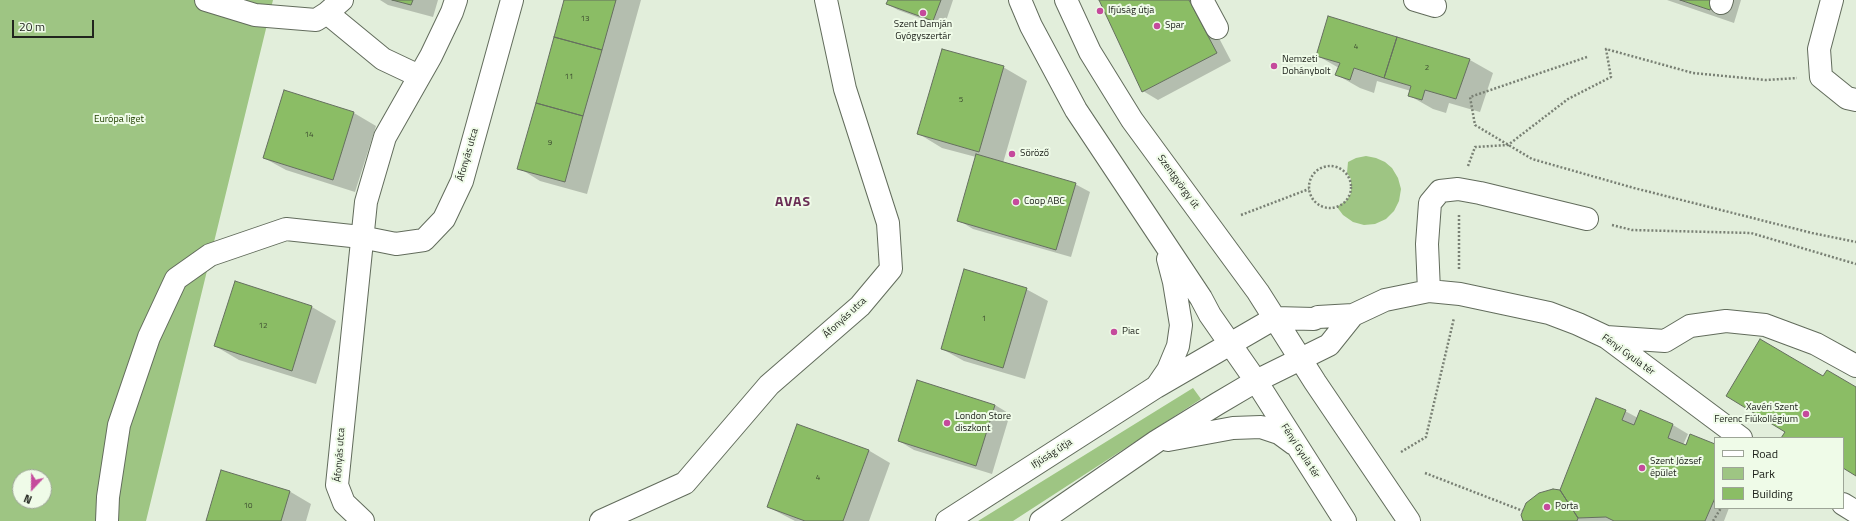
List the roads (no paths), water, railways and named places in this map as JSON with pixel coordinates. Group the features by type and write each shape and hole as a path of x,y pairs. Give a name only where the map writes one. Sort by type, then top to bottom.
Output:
{"street":[{"path":"206,0 255,15 316,20 335,6 383,59 419,76"},
{"name":"Áfonyás utca","path":"363,521 344,503 337,485 366,202 385,137 419,76 452,12 456,0"},
{"name":"Áfonyás utca","path":"362,237 396,244 424,240 444,219 462,181 512,0"},
{"name":"Áfonyás utca","path":"601,521 685,483 769,385 860,306 891,269 888,223 844,89 826,0"},
{"path":"1020,0 1031,26 1076,110 1256,381"},
{"name":"Szentgyörgy út","path":"1066,0 1090,52 1132,120 1258,292 1301,358"},
{"path":"1202,0 1217,28"},
{"path":"1832,0 1819,50 1821,77 1847,98 1856,100"},
{"path":"1429,291 1427,244 1430,202 1440,191 1458,189 1587,219"},
{"path":"107,521 108,497 119,425 149,337 176,279 210,255 286,228 362,237"},
{"name":"Ifjúság útja","path":"1156,387 1168,370 1178,346 1181,325 1174,282 1163,242"},
{"name":"Fényi Gyula tér","path":"1275,318 1314,319 1318,317 1353,315 1385,300 1429,291 1460,294 1549,313 1606,337 1740,437"},
{"name":"Fényi Gyula tér","path":"1301,358 1329,345 1353,315"},
{"name":"Ifjúság útja","path":"947,521 1156,387 1275,318"},
{"path":"1606,337 1665,341 1690,326 1726,321 1765,325 1816,344 1856,366"},
{"path":"1041,521 1156,441 1256,381 1301,358 1315,382 1409,521"},
{"name":"Fényi Gyula tér","path":"1256,381 1345,521"},
{"path":"1156,441 1234,428 1261,427 1278,433 1298,447"},
{"path":"1844,505 1856,512"}],"place":[{"name":"Ifjúság útja","path":"1100,11"},
{"name":"Szent Damján Gyógyszertár","path":"923,13"},
{"name":"Spar","path":"1157,26"},
{"name":"Nemzeti Dohánybolt","path":"1274,66"},
{"name":"Söröző","path":"1012,154"},
{"name":"Coop ABC","path":"1016,202"},
{"name":"Piac","path":"1114,332"},
{"name":"Xavéri Szent Ferenc Fiúkollégium","path":"1806,414"},
{"name":"London Store diszkont","path":"947,423"},
{"name":"Szent József épület","path":"1642,468"},
{"name":"Porta","path":"1547,507"}],"district":[{"name":"AVAS","path":"793,203"}],"park label":[{"name":"Európa liget","path":"119,120"}]}
